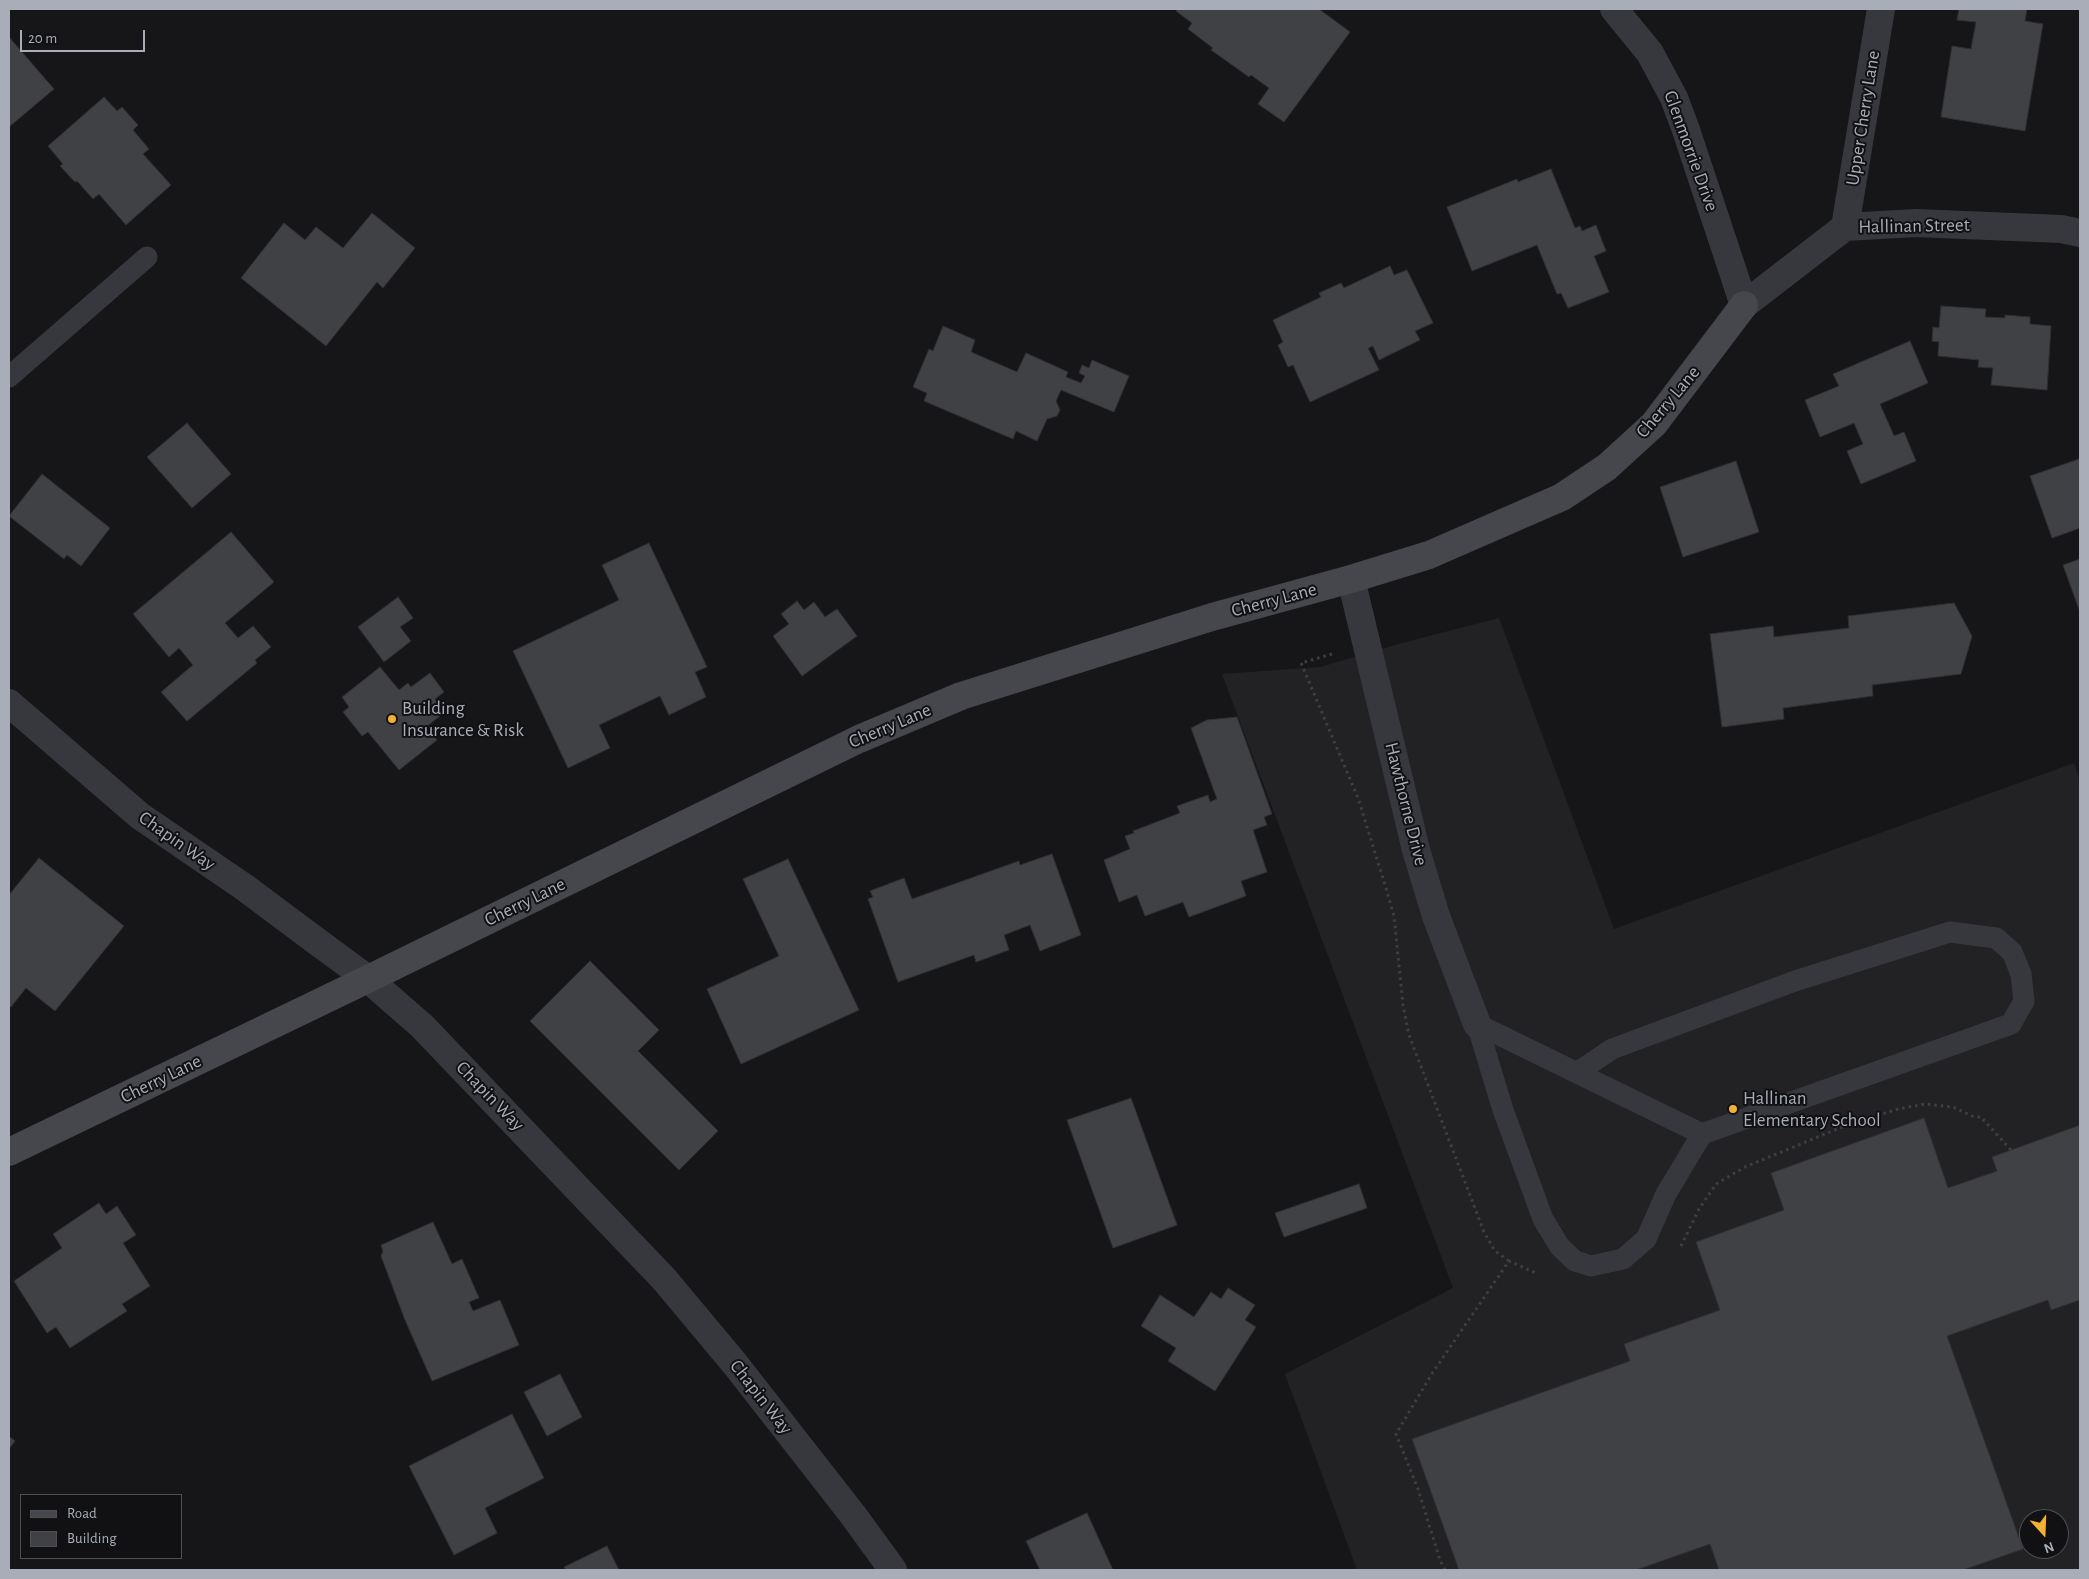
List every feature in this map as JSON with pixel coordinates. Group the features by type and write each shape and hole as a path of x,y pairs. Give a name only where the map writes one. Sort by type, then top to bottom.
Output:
{"street":[{"name":"Glenmorrie Drive","path":"1614,9 1650,53 1674,98 1744,305"},
{"name":"Upper Cherry Lane","path":"1844,227 1881,9"},
{"name":"Hallinan Street","path":"1744,305 1844,227 1916,223 2061,229 2080,233"},
{"name":"Cherry Lane","path":"9,1152 368,979 859,738 953,700 1212,617 1429,555 1562,497 1607,467 1654,424 1744,305"},
{"name":"Hawthorne Drive","path":"1350,579 1416,850 1436,916 1477,1024"},
{"name":"Chapin Way","path":"9,703 140,816 244,887 368,979 422,1026 664,1279 735,1364 853,1515 893,1570"}],"lane":[{"path":"9,377 146,257"},
{"path":"1477,1024 1504,1110 1543,1219 1560,1247 1575,1261 1591,1266 1623,1259 1646,1239 1666,1194 1702,1134 2012,1024 2024,1001 2021,974 2012,952 1996,938 1950,932 1795,981 1612,1049 1578,1072"},
{"path":"1477,1024 1702,1134"}],"path":[{"path":"1340,652 1301,663 1358,798 1394,916 1403,1005 1409,1035 1484,1232 1496,1251 1509,1261"}],"shaded area":[{"name":"Hallinan Elementary School","path":"1499,618 1614,929 2074,763 2080,781 2080,1570 1357,1570 1285,1374 1453,1288 1222,674 1320,667"}],"building":[{"path":"1178,9 1319,9 1350,32 1284,122 1258,104 1269,88 1251,75 1249,77 1211,50 1213,48 1188,29 1192,23 1176,11"},
{"path":"1959,9 2027,9 2025,21 2043,24 2025,131 1941,117 1952,46 1971,49 1976,22 1957,20"},
{"path":"9,37 54,89 9,127"},
{"path":"104,97 117,111 122,107 138,125 133,130 149,149 143,154 171,185 126,225 99,194 93,199 77,181 75,182 60,166 63,164 48,146"},
{"path":"1551,169 1575,228 1580,226 1582,231 1596,225 1606,251 1594,256 1609,292 1568,308 1561,293 1557,294 1537,245 1472,271 1447,207 1517,179 1518,182"},
{"path":"372,213 415,248 383,288 377,282 326,346 241,278 284,223 305,240 316,227 343,248"},
{"path":"1390,266 1394,275 1407,270 1433,323 1415,331 1420,340 1379,360 1373,346 1368,348 1379,370 1310,402 1293,365 1288,367 1278,345 1283,342 1273,320 1321,297 1319,293 1341,283 1344,288"},
{"path":"1941,306 1986,309 1985,317 2005,318 2005,315 2030,317 2030,324 2051,326 2047,390 1991,385 1993,368 1978,367 1979,360 1938,356 1939,342 1932,341 1933,327 1939,328"},
{"path":"943,326 975,340 971,352 1017,372 1026,353 1068,372 1066,377 1081,383 1085,376 1079,373 1082,365 1089,368 1092,360 1129,376 1114,412 1061,390 1056,401 1060,410 1057,416 1047,419 1037,441 1016,431 1013,439 924,401 927,393 913,387 929,349 933,351"},
{"path":"1910,341 1928,383 1880,404 1894,436 1904,432 1916,461 1861,484 1847,451 1863,444 1854,423 1820,437 1805,400 1839,386 1833,374"},
{"path":"187,423 231,474 192,508 147,457"},
{"path":"2079,459 2080,528 2052,538 2030,476"},
{"path":"1736,461 1759,532 1683,557 1660,487"},
{"path":"42,474 110,528 81,566 67,555 64,559 9,516"},
{"path":"231,532 274,582 225,623 238,638 253,626 271,647 255,660 257,663 187,721 161,692 193,665 179,648 169,657 133,614"},
{"path":"649,543 707,667 695,672 706,697 669,715 660,696 599,725 610,748 568,768 513,651 619,600 602,565"},
{"path":"2080,559 2080,612 2063,565"},
{"path":"398,597 413,618 400,627 411,641 384,662 358,627"},
{"path":"797,601 804,610 814,602 825,617 837,609 857,636 802,676 773,636 789,624 781,614"},
{"path":"1954,603 1972,636 1961,674 1872,685 1873,696 1783,708 1784,719 1722,727 1710,634 1773,626 1774,637 1849,628 1848,616"},
{"name":"Building Insurance & Risk","path":"380,667 399,690 408,683 411,687 430,673 444,692 435,699 445,712 426,727 437,740 399,770 368,732 362,736 343,712 349,707 342,697"},
{"path":"1237,717 1272,814 1264,817 1267,825 1253,830 1267,872 1241,881 1246,896 1189,917 1183,902 1145,916 1137,895 1119,902 1104,860 1130,849 1125,836 1134,833 1133,831 1180,813 1177,806 1208,795 1210,802 1217,799 1191,728 1207,720"},
{"path":"1052,854 1081,935 1040,951 1030,925 1004,935 1009,950 976,962 974,955 898,982 868,899 873,897 870,891 904,878 912,899 1019,861 1020,865"},
{"path":"39,858 124,926 55,1011 26,988 11,1007 9,1006 9,895"},
{"path":"788,859 859,1010 741,1064 707,989 779,956 743,879"},
{"path":"590,961 659,1030 638,1051 718,1131 679,1170 530,1021"},
{"path":"1131,1098 1177,1225 1113,1248 1067,1120"},
{"path":"1924,1118 1948,1188 1997,1171 1992,1157 2080,1125 2080,1300 2051,1310 2048,1300 1947,1336 2019,1538 2019,1550 1963,1570 1719,1570 1710,1544 1636,1570 1459,1570 1412,1439 1630,1361 1624,1344 1720,1310 1696,1242 1784,1210 1771,1173"},
{"path":"1359,1184 1367,1208 1284,1237 1275,1213"},
{"path":"99,1203 106,1214 117,1206 136,1235 123,1243 150,1286 122,1304 127,1311 70,1348 56,1327 47,1333 14,1281 62,1248 53,1234"},
{"path":"433,1222 452,1264 462,1259 479,1298 469,1302 473,1311 500,1300 519,1345 432,1381 405,1320 381,1256 383,1251 381,1245"},
{"path":"1228,1288 1255,1305 1245,1320 1256,1327 1215,1391 1168,1361 1176,1348 1141,1326 1160,1295 1194,1317 1211,1292 1221,1299"},
{"path":"560,1374 582,1417 547,1436 524,1392"},
{"path":"512,1414 544,1478 485,1508 497,1533 454,1555 409,1466"},
{"path":"9,1436 15,1441 9,1449"},
{"path":"1087,1513 1113,1570 1040,1570 1026,1541"},
{"path":"607,1546 619,1570 566,1570 564,1567"}],"place":[{"name":"Building Insurance & Risk","path":"392,719"},
{"name":"Hallinan Elementary School","path":"1733,1109"}]}
